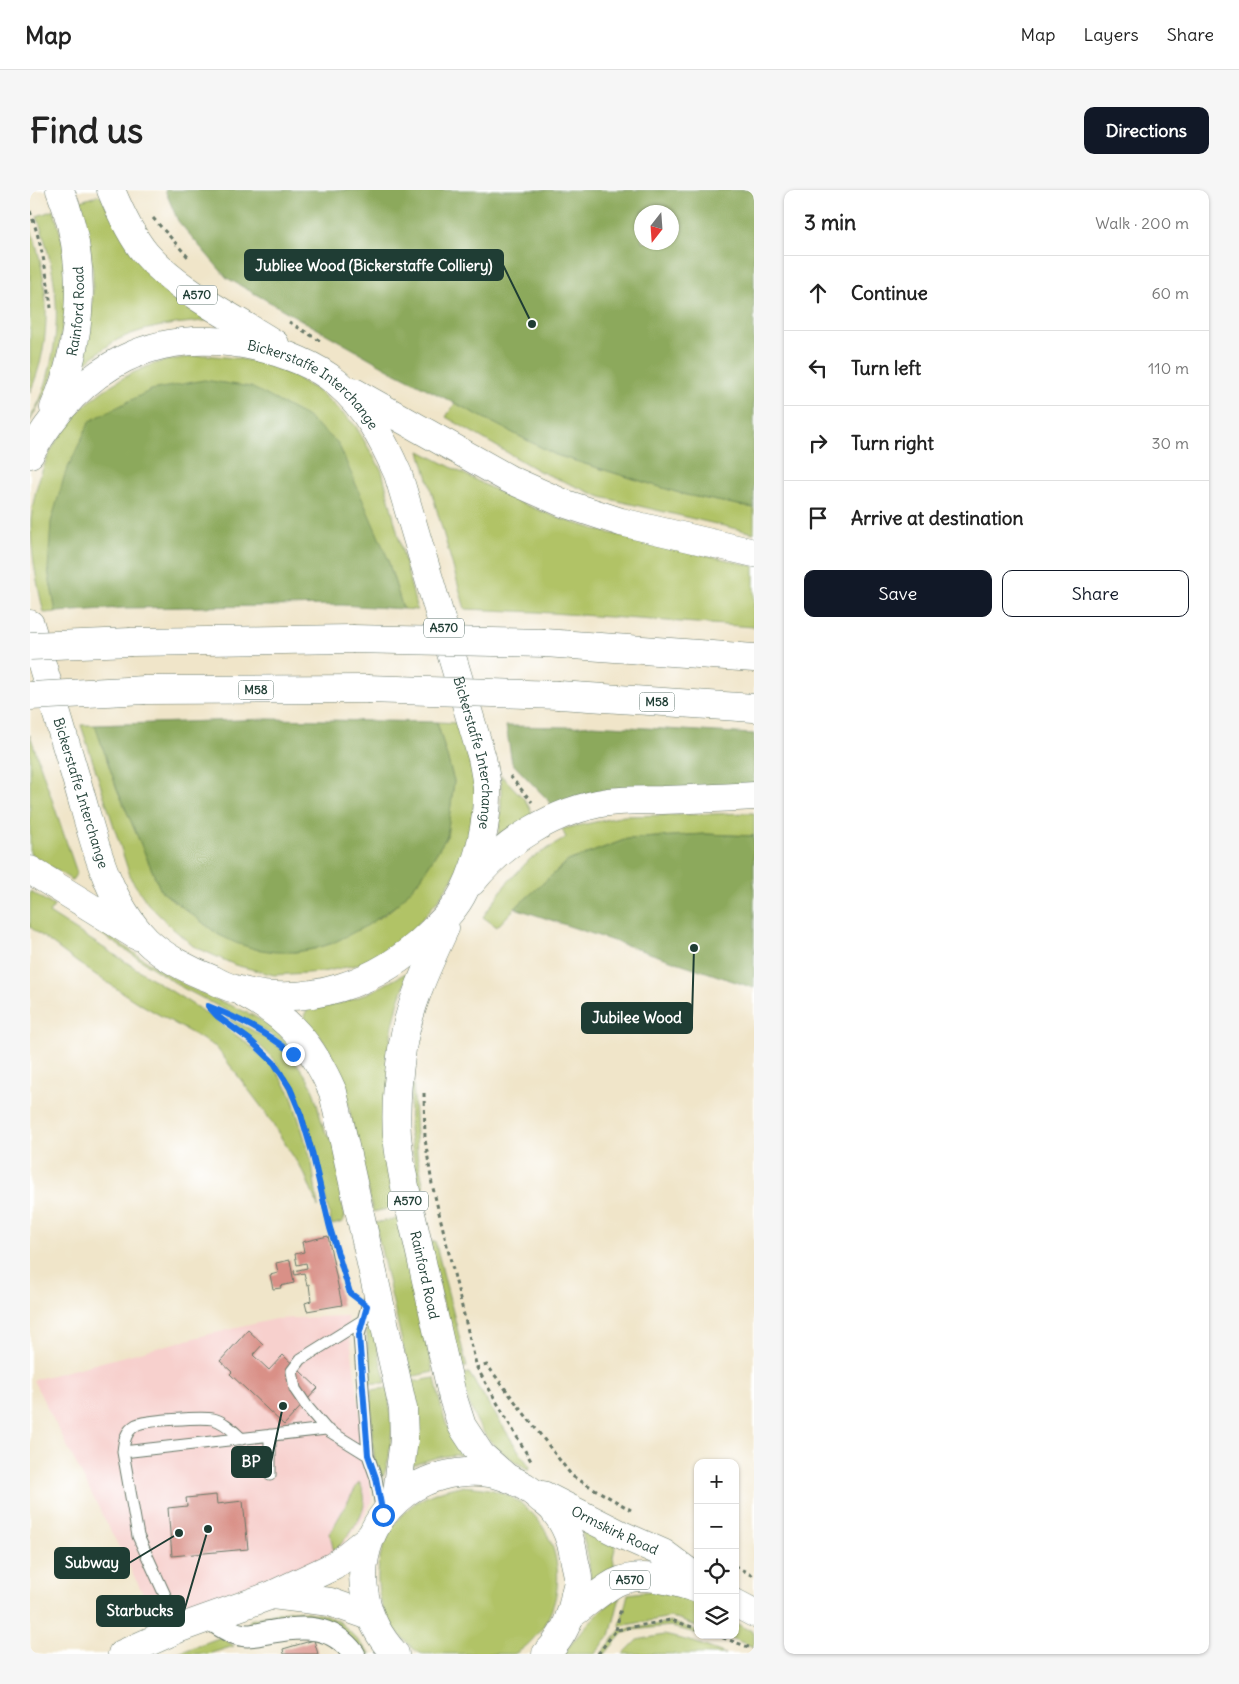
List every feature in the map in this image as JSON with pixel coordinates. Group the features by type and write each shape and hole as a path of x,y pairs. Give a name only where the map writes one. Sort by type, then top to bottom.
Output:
{"main road":[{"name":"Rainford Road","path":"44,430 65,382 79,313 79,268 73,229 60,190"},
{"name":"A570","path":"111,190 129,228 146,254 169,276 203,300 314,369"},
{"name":"Bickerstaffe Interchange","path":"30,454 44,430 83,385 105,370 142,350 177,342 208,340 239,343 268,350 314,369 337,382 363,409 385,445 398,474 482,758 487,787 483,832 458,902 403,958 376,974 321,993 290,996 262,995 229,1001 203,976 176,962 147,941 130,920 116,897 102,869 30,624"},
{"path":"337,382 509,478 563,503 621,522 754,553"},
{"path":"30,646 131,642 352,639 545,643 754,658"},
{"name":"M58","path":"30,696 145,690 367,689 560,695 754,708"},
{"path":"458,902 487,863 519,838 545,824 578,810 608,802 754,796"},
{"path":"30,870 147,941"},
{"name":"Rainford Road","path":"458,902 418,986 410,1014 402,1047 397,1134 410,1208 446,1372 462,1426 481,1455 519,1483"},
{"name":"A570","path":"229,1001 273,1011 304,1040 321,1065 333,1092 372,1296 403,1408 404,1440 383,1517 363,1564 363,1590 370,1616 383,1640 395,1654"},
{"name":"A570","path":"383,1517 420,1483 448,1473 477,1471 519,1483 555,1512 572,1544 578,1580 571,1615 561,1635 546,1654"},
{"name":"Ormskirk Road","path":"519,1483 622,1535 663,1553 694,1576"},
{"path":"122,1654 180,1628 272,1595 334,1566 383,1517"},
{"name":"Ormskirk Road","path":"571,1615 616,1583 641,1577 668,1580 694,1588"},
{"path":"272,1595 330,1602 370,1616"},
{"path":"739,1605 754,1613"}],"street":[{"path":"208,1618 238,1634 246,1636 308,1627 326,1631 342,1641 354,1654"}],"lane":[{"path":"372,1296 362,1321 359,1335 368,1455 376,1478 383,1517"},
{"path":"362,1321 301,1359 292,1371 295,1389 326,1429 368,1455"},
{"path":"180,1628 138,1536 123,1452 124,1441 128,1432 138,1423 197,1418 215,1419 242,1439"},
{"path":"123,1452 326,1429"},
{"path":"270,1435 270,1475"}],"path":[{"path":"30,211 41,243 52,311"},
{"path":"152,216 196,263"},
{"path":"286,320 325,344"},
{"path":"229,1001 208,1006 217,1016 250,1040 274,1063 290,1088 301,1115 312,1152 330,1228 350,1293 372,1296"},
{"path":"424,1090 425,1139 432,1184 477,1368 536,1470 519,1483"},
{"path":"446,1372 487,1365 572,1476 634,1511"},
{"path":"739,1568 754,1576"},
{"path":"598,1654 616,1630 622,1604"},
{"path":"616,1630 671,1620 694,1628"},
{"path":"726,1639 754,1649"}],"shaded area":[{"path":"347,1316 372,1500 365,1516 343,1545 327,1557 155,1617 33,1380 275,1319"}],"green space":[{"path":"165,190 754,190 754,508 686,495 556,455 392,371 227,278 178,221"},
{"path":"99,195 214,320 166,325 130,334 110,344 84,364 93,293 93,273 84,222 78,202"},
{"path":"54,210 64,247 67,303 55,369 47,390 30,421 40,399 50,367 56,328 55,291 52,273 37,216"},
{"path":"30,228 42,268 46,310 43,352 30,392"},
{"path":"205,355 260,362 294,376 321,393 355,425 382,471 417,610 403,609 386,554 48,570 56,612 44,613 34,566 31,519 35,493 43,469 53,447 66,426 82,408 122,378 160,362"},
{"path":"204,380 251,387 306,416 338,443 386,554 403,609 342,605 122,608 56,612 48,570 51,522 65,474 90,421 151,390"},
{"path":"455,403 556,455 686,495 754,508 754,533 601,497 539,471 446,417"},
{"path":"420,451 516,501 561,519 605,532 754,566 754,627 465,609"},
{"path":"268,719 437,722 454,781 447,836 421,878 399,903 368,925 333,943 295,952 255,949 236,943 219,935 161,891 117,789 95,725"},
{"path":"437,722 459,723 476,782 473,813 467,842 456,873 439,899 414,929 391,948 361,964 322,972 274,975 235,965 193,946 148,904 131,879 81,725 95,725 117,789 161,891 219,935 295,952 333,943 384,915 399,903 421,878 447,836 454,781"},
{"path":"592,725 754,734 754,786 552,807 547,799 512,763 506,726 568,727"},
{"path":"30,735 77,873 72,880 30,854"},
{"path":"501,775 525,800 534,816 499,838 498,837 501,807"},
{"path":"754,813 754,836 705,834 627,839 568,861 515,908 497,927 483,917 506,884 530,859 566,838 562,829 624,816"},
{"path":"705,834 754,836 754,988 515,908 568,861 627,839"},
{"path":"30,891 54,906 49,913 209,1015 248,1044 275,1069 291,1094 312,1163 318,1207 305,1175 263,1109 216,1047 135,1001 78,963 30,927"},
{"path":"72,911 170,976 197,991 261,1020 284,1038 300,1059 278,1039 183,988 71,914"},
{"path":"406,973 408,975 398,1004 391,1034 397,1207 373,1212 342,1078 320,1036 304,1018 305,1013 312,1008 337,1004 355,998 373,991"},
{"path":"226,1017 263,1036 285,1052 304,1073 311,1085 324,1129 333,1142 336,1153 343,1191 340,1193 345,1216 343,1222 332,1225 307,1126 292,1089 283,1073 257,1043"},
{"path":"411,1081 413,1081 417,1154 427,1204 421,1205 409,1130"},
{"path":"398,1218 433,1372 410,1377 375,1223"},
{"path":"435,1241 467,1367 458,1368 429,1243"},
{"path":"370,1319 386,1383 370,1383 366,1320"},
{"path":"469,1373 530,1467 529,1470 500,1451 482,1431 470,1407 459,1375"},
{"path":"435,1378 444,1418 461,1455 436,1458 412,1466 411,1382"},
{"path":"388,1388 392,1428 389,1458 384,1475 380,1477 376,1475 372,1436 371,1390"},
{"path":"359,1482 363,1492 363,1511 353,1529 334,1553 330,1533"},
{"path":"460,1486 489,1489 513,1498 530,1511 543,1527 552,1545 557,1565 557,1585 553,1606 538,1633 527,1645 514,1654 420,1653 409,1645 397,1632 387,1617 381,1601 378,1583 379,1565 383,1547 390,1531 401,1516 414,1504 436,1493"},
{"path":"581,1529 616,1544 613,1557 615,1569 591,1582 588,1556"},
{"path":"650,1591 675,1595 694,1602 694,1626 671,1617 620,1626 628,1594"},
{"path":"620,1597 610,1636 595,1654 563,1654 596,1616"},
{"path":"294,1610 326,1615 341,1623 371,1654 361,1654 356,1644 248,1625 250,1620 273,1613"},
{"path":"670,1622 694,1630 694,1633 670,1626 633,1630 622,1634 605,1654 601,1654 620,1631"},
{"path":"739,1625 754,1632 754,1647 733,1639 739,1639"},
{"path":"664,1635 694,1642 726,1654 623,1654 637,1640"},
{"path":"221,1637 234,1646 208,1654 176,1654"}],"building":[{"path":"328,1236 342,1305 307,1311 305,1303 311,1301 309,1284 307,1285 304,1273 295,1275 294,1271 307,1268 306,1263 297,1265 295,1254 304,1252 302,1242"},
{"path":"290,1260 294,1283 273,1289 270,1275 278,1273 276,1263"},
{"path":"248,1330 263,1344 253,1355 269,1370 283,1355 318,1388 284,1425 230,1374 232,1372 220,1361"},
{"path":"216,1495 217,1504 243,1501 248,1549 172,1556 168,1508 187,1506 186,1498"},
{"path":"314,1640 318,1654 284,1654 283,1649"}],"place":[{"name":"Jubliee Wood (Bickerstaffe Colliery)","path":"532,324"},
{"name":"Jubilee Wood","path":"694,948"},
{"name":"BP","path":"283,1406"},
{"name":"Starbucks","path":"208,1529"},
{"name":"Subway","path":"179,1533"}],"route":[{"path":"293,1054 280,1043 258,1030 208,1006 217,1016 250,1040 274,1063 290,1088 301,1115 312,1152 330,1228 350,1293 367,1306 359,1335 368,1455 376,1478 383,1515"}]}
